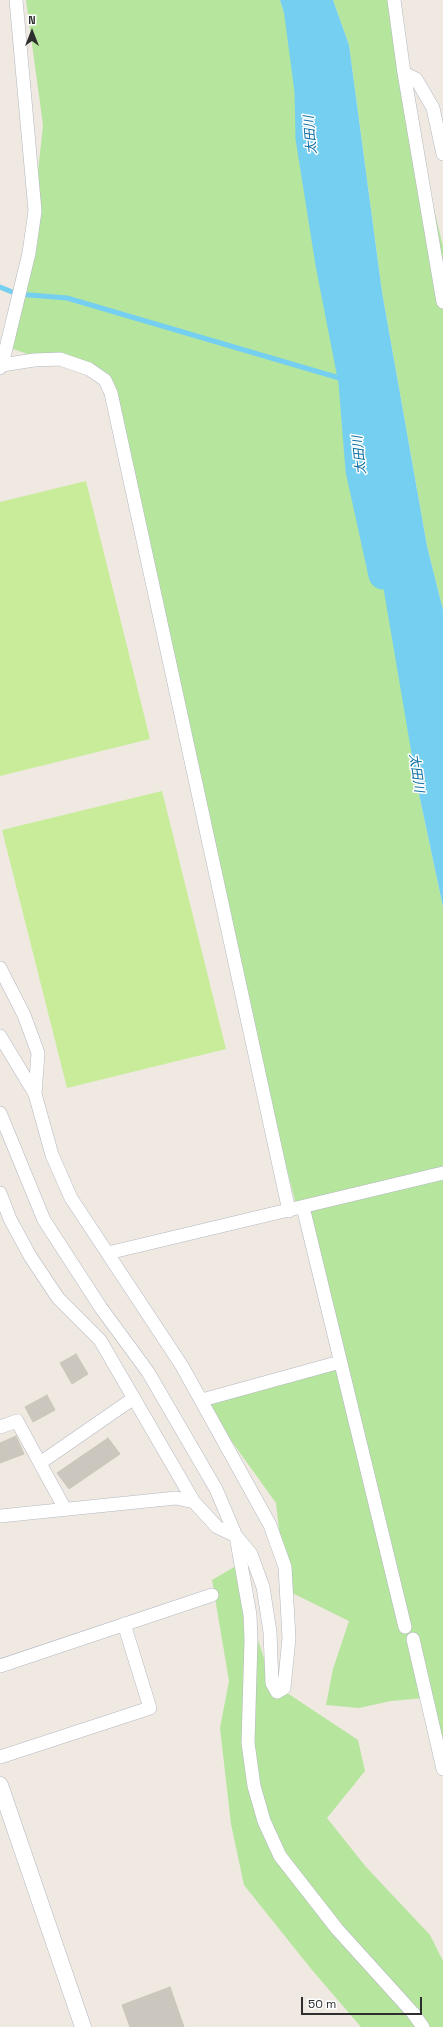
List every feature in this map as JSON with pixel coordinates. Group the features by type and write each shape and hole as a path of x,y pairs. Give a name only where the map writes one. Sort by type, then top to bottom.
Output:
{"street":[{"path":"16,0 35,211 28,253 1,367 34,360 60,359 89,369 105,380 111,394 289,1210"},
{"path":"394,0 404,73 443,302"},
{"path":"404,73 416,79 433,108 443,154"},
{"path":"0,968 24,1015 38,1053 35,1094"},
{"path":"0,1036 35,1094 52,1155 71,1198 182,1366 270,1525 285,1568 289,1638 284,1688 277,1692 272,1683 270,1632 263,1587 251,1554 236,1536 217,1527 194,1502 100,1340 58,1298 5,1220 0,1192"},
{"path":"0,1114 44,1220 101,1308 148,1372 216,1489 236,1536 250,1615 251,1640 248,1743 254,1786 264,1821 280,1856 337,1930 413,2013 423,2027"},
{"path":"108,1253 443,1173"},
{"path":"308,1206 340,1362 405,1626"},
{"path":"202,1400 340,1362"},
{"path":"40,1463 134,1398"},
{"path":"0,1427 17,1421 65,1509"},
{"path":"0,1516 176,1498 194,1502"},
{"path":"0,1666 212,1595"},
{"path":"0,1757 150,1708 124,1624"},
{"path":"413,1639 443,1769"},
{"path":"0,1785 83,2027"}],"green space":[{"path":"26,0 280,0 309,91 416,780 443,907 443,1769 424,1698 391,1701 359,1708 326,1705 333,1669 349,1621 286,1590 276,1503 202,1400 337,1363 246,1011 105,380 7,347 31,237 43,125"},
{"path":"333,0 393,0 410,111 443,246 443,610 427,546 382,292 349,45"},
{"path":"86,481 150,739 0,776 0,502"},
{"path":"162,791 226,1049 67,1088 2,830"},
{"path":"241,1563 250,1615 272,1683 358,1740 365,1771 327,1818 366,1867 430,1935 443,1961 443,2027 361,2027 312,1970 244,1885 231,1824 220,1728 229,1681 212,1580"}],"water":[{"path":"280,0 333,0 349,45 382,292 427,546 443,610 443,907 416,780 357,432 309,91"}],"building":[{"path":"76,1354 88,1374 72,1384 60,1363"},
{"path":"47,1395 55,1410 33,1422 25,1407"},
{"path":"16,1436 24,1454 0,1463 0,1443"},
{"path":"108,1438 120,1454 69,1489 57,1473"},
{"path":"170,1987 184,2027 130,2027 122,2005"}],"waterway":[{"name":"太田川","path":"297,0 309,91 310,138 330,264 353,382 360,470 383,575"},
{"path":"0,287 17,294 67,298 353,382"}]}
